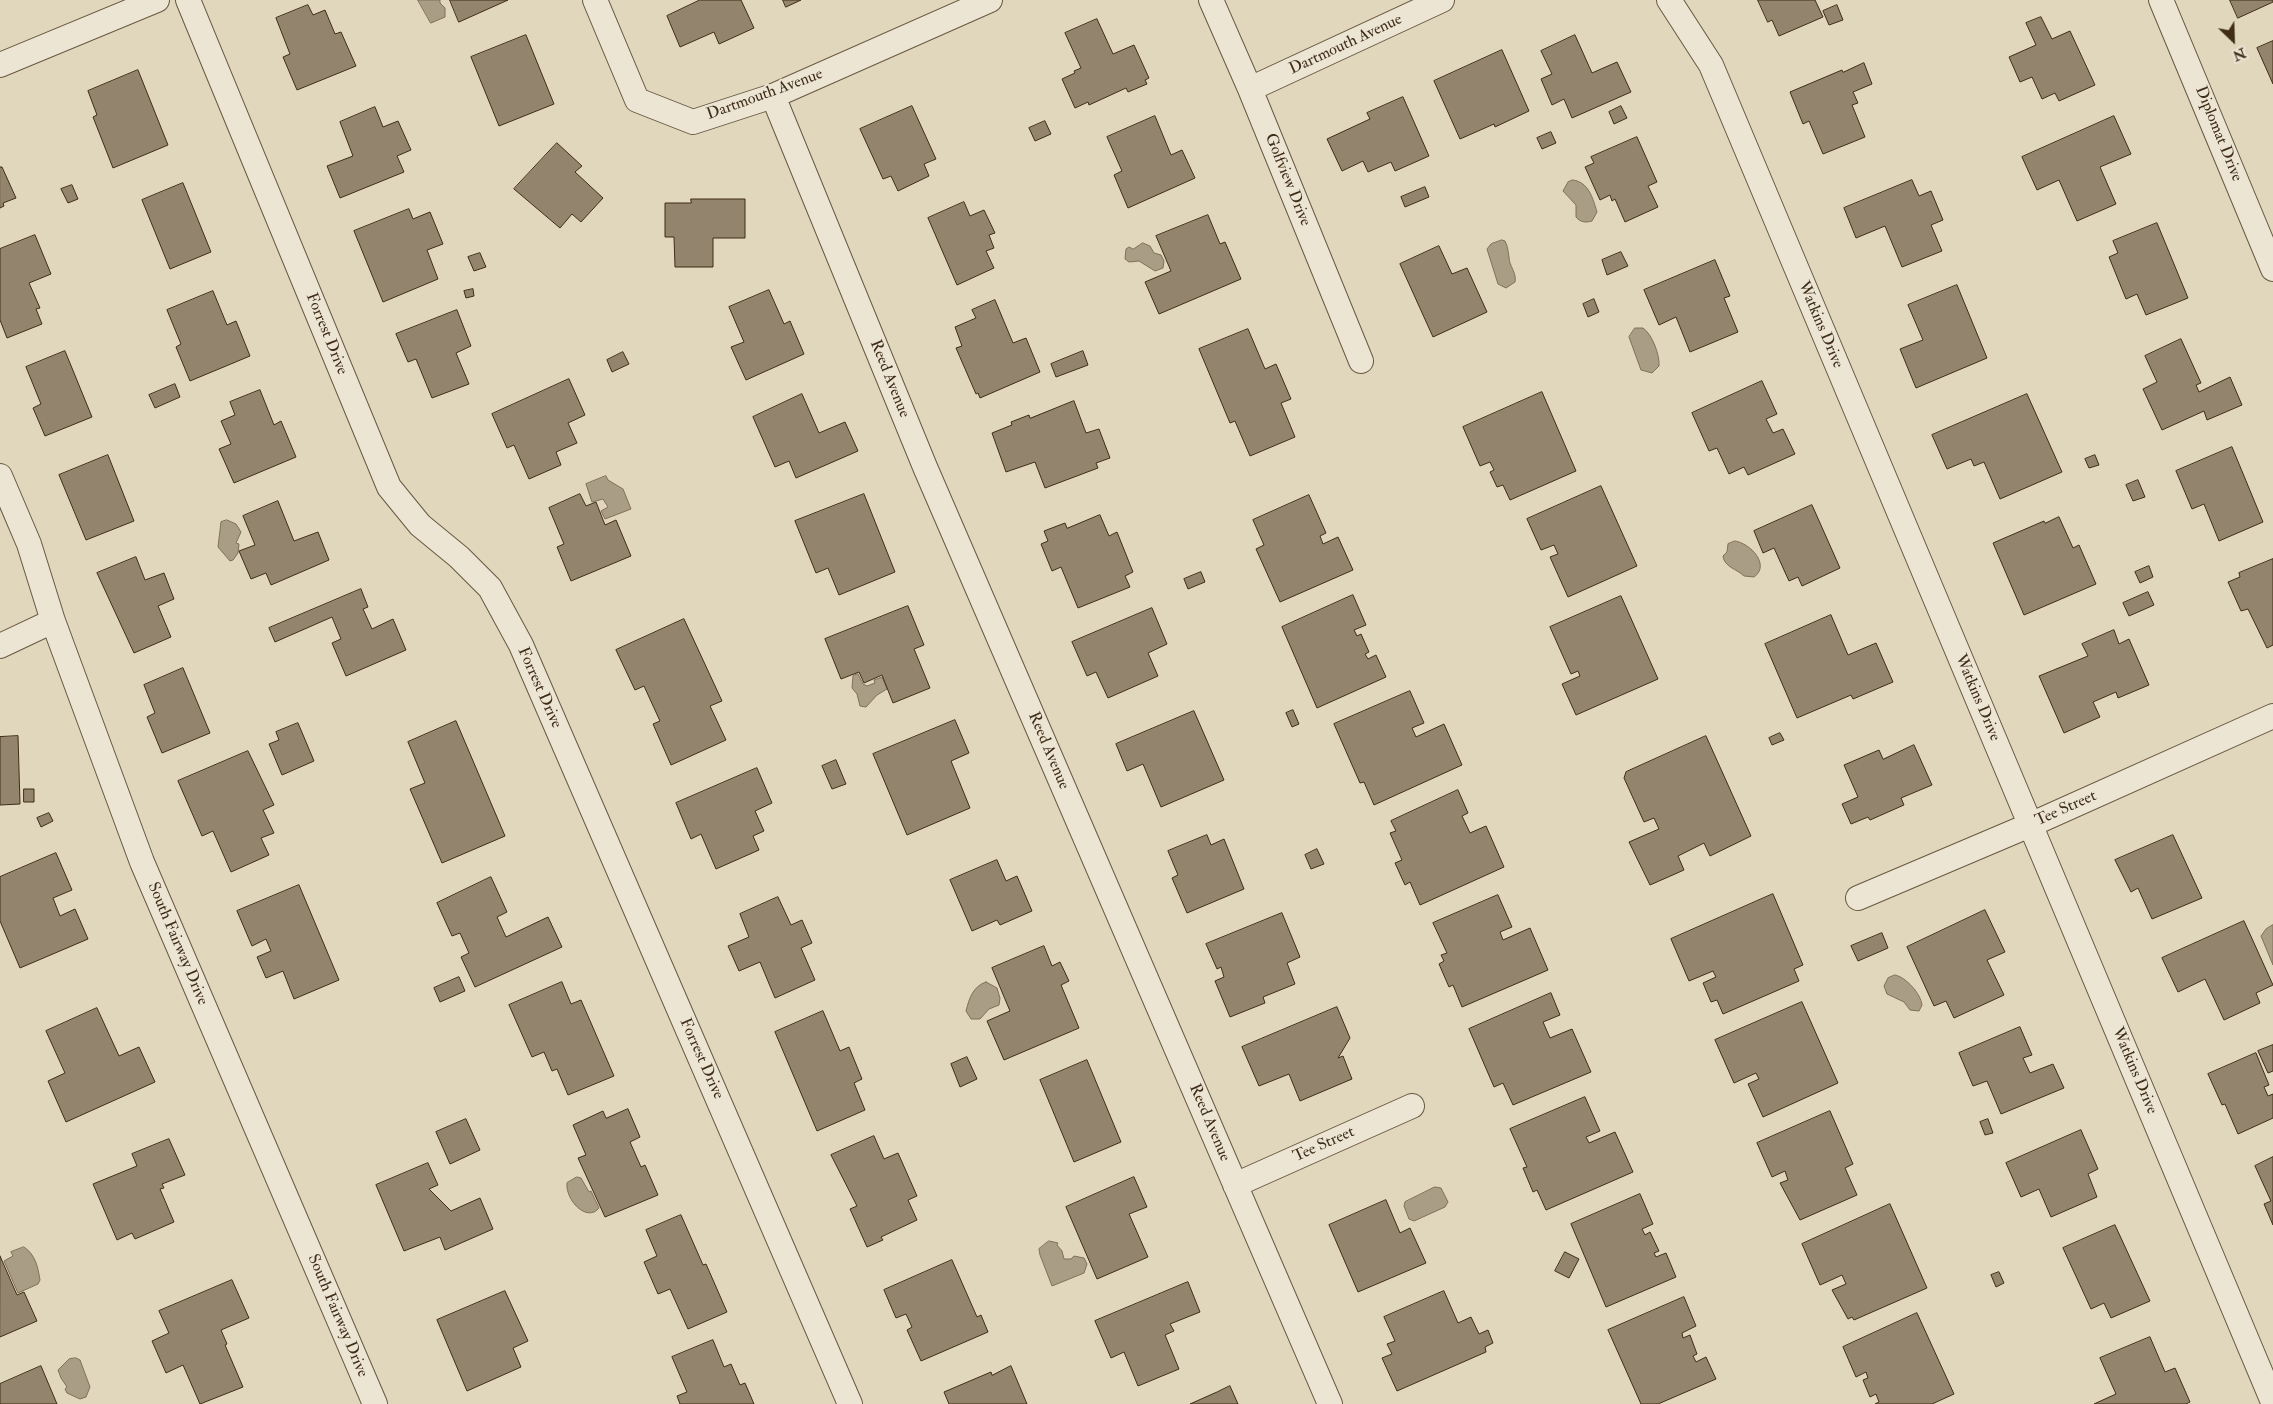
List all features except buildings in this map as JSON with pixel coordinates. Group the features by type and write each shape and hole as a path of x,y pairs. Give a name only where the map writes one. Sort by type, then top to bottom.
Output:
{"street":[{"path":"0,65 157,0"},
{"name":"Forrest Drive","path":"188,0 389,487 420,526 459,557 490,588 521,645 850,1404"},
{"name":"Dartmouth Avenue","path":"595,0 638,100 693,122 772,96 990,0"},
{"name":"Golfview Drive","path":"1211,0 1361,361"},
{"name":"Dartmouth Avenue","path":"1250,90 1442,0"},
{"name":"Watkins Drive","path":"1669,0 1711,65 2273,1402"},
{"name":"Diplomat Drive","path":"2161,0 2273,268"},
{"name":"Reed Avenue","path":"772,96 925,467 1330,1404"},
{"name":"South Fairway Drive","path":"0,476 29,544 53,620 142,862 375,1404"},
{"path":"0,646 53,620"},
{"name":"Tee Street","path":"1858,898 2030,825 2273,716"},
{"name":"Tee Street","path":"1235,1185 1412,1106"}],"shaded area":[{"path":"418,0 440,0 440,3 445,8 445,17 431,23"},
{"path":"1573,180 1583,184 1592,197 1597,212 1592,221 1583,222 1576,217 1576,205 1563,191 1568,182"},
{"path":"1502,240 1507,245 1515,279 1515,282 1506,288 1498,284 1487,249 1491,244"},
{"path":"1143,243 1150,246 1154,253 1161,255 1164,261 1163,268 1155,271 1139,261 1129,262 1125,259 1126,249 1129,247 1133,249"},
{"path":"1635,328 1643,328 1655,345 1659,366 1652,373 1641,370 1629,337"},
{"path":"606,476 608,480 623,489 631,509 605,519 601,511 608,507 603,499 592,502 586,484"},
{"path":"227,520 236,524 241,532 236,543 239,544 238,553 230,561 218,547 221,522"},
{"path":"1735,541 1747,546 1756,555 1760,567 1759,572 1754,577 1744,576 1724,560 1723,556 1727,552 1728,544"},
{"path":"858,674 863,684 867,686 875,683 874,680 882,677 887,689 877,695 866,707 860,706 857,694 852,688 853,676"},
{"path":"2273,925 2273,965 2261,936 2266,929"},
{"path":"1895,975 1908,982 1916,991 1922,1005 1919,1011 1910,1010 1904,1002 1887,994 1884,986 1888,978"},
{"path":"986,982 997,988 1000,998 999,1005 989,1009 980,1019 971,1019 966,1011 970,998 978,987"},
{"path":"577,1177 581,1178 589,1192 591,1191 599,1208 594,1212 589,1213 578,1208 569,1196 567,1183"},
{"path":"1435,1187 1441,1188 1448,1202 1445,1207 1414,1221 1409,1219 1404,1206 1405,1202"},
{"path":"1049,1241 1058,1243 1057,1245 1062,1251 1064,1259 1071,1259 1074,1256 1084,1258 1087,1264 1084,1273 1052,1286 1039,1249"},
{"path":"24,1247 34,1258 40,1280 38,1284 18,1293 4,1261 13,1256 11,1252"},
{"path":"76,1358 80,1360 90,1387 86,1397 80,1399 67,1393 65,1389 67,1387 58,1370 69,1359"}]}
